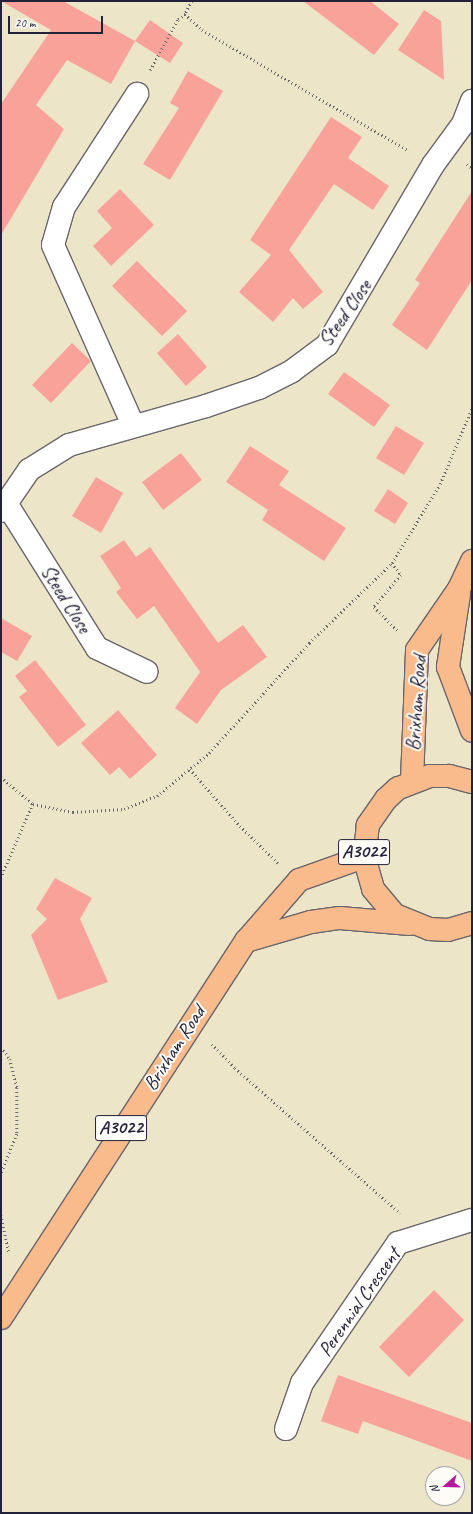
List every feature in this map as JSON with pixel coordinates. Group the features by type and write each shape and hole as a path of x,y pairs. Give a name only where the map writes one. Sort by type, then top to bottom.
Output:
{"main road":[{"name":"Brixham Road","path":"412,781 417,650 459,589 472,561"},
{"name":"Brixham Road","path":"459,589 448,667 472,731"},
{"name":"Brixham Road","path":"410,924 383,903 367,873 364,857 364,841 376,811 398,788 412,781 449,776 472,782"},
{"name":"Brixham Road","path":"1,1318 191,1020 246,941 299,880 364,857"},
{"name":"Brixham Road","path":"246,941 311,922 340,918 410,924 448,930 472,923"}],"street":[{"path":"133,425 53,245 64,207 137,94"},
{"name":"Steed Close","path":"146,672 97,648 4,507 29,470 69,445 133,425 206,406 258,388 292,371 327,345 433,165 463,124 472,101"},
{"name":"Perennial Crescent","path":"286,1429 302,1383 398,1243 472,1220"}],"path":[{"path":"137,94 178,19 185,14 192,1"},
{"path":"185,14 228,47 433,165"},
{"path":"1,777 33,804 73,812 124,809 157,796 209,753 309,643 392,563 440,484 472,408"},
{"path":"190,768 240,826"},
{"path":"1,878 33,804"},
{"path":"191,1020 234,1068 424,1235"},
{"path":"1,1047 10,1059 17,1088 17,1134 1,1174"},
{"path":"1,1214 10,1252 5,1258"}],"building":[{"path":"1,1 63,1 135,41 111,84 67,60 36,105 64,129 1,235 1,104 51,30"},
{"path":"303,1 370,1 399,24 374,55"},
{"path":"424,10 441,21 444,80 398,50"},
{"path":"150,20 183,43 170,63 135,41"},
{"path":"188,71 223,91 170,180 143,164 179,108 170,103"},
{"path":"331,117 362,137 348,158 389,186 373,210 334,184 289,250 323,292 303,309 293,298 273,322 239,292 271,255 250,240"},
{"path":"120,189 154,225 111,266 93,246 112,228 97,211"},
{"path":"472,191 472,280 427,350 392,325 420,283 415,280"},
{"path":"137,261 187,311 162,336 112,286"},
{"path":"178,334 207,367 186,386 157,353"},
{"path":"72,343 91,361 51,403 32,385"},
{"path":"344,372 390,405 374,427 328,394"},
{"path":"396,426 424,443 404,475 376,458"},
{"path":"250,446 289,471 279,485 346,528 324,561 262,520 268,510 226,482"},
{"path":"181,453 202,480 163,510 142,482"},
{"path":"96,477 123,493 101,533 72,516"},
{"path":"388,489 408,503 395,524 374,511"},
{"path":"124,540 136,557 150,547 218,643 243,625 267,657 221,690 197,724 175,708 200,672 154,606 137,619 116,592 121,588 100,556"},
{"path":"1,618 32,636 17,661 1,652"},
{"path":"35,660 86,725 58,747 19,697 27,691 15,676"},
{"path":"118,710 157,755 130,779 119,767 110,775 81,743"},
{"path":"55,878 92,898 80,919 108,982 58,1000 31,935 47,919 36,909"},
{"path":"434,1290 464,1320 409,1377 379,1347"},
{"path":"338,1375 472,1423 472,1461 363,1421 358,1434 321,1421"}]}
